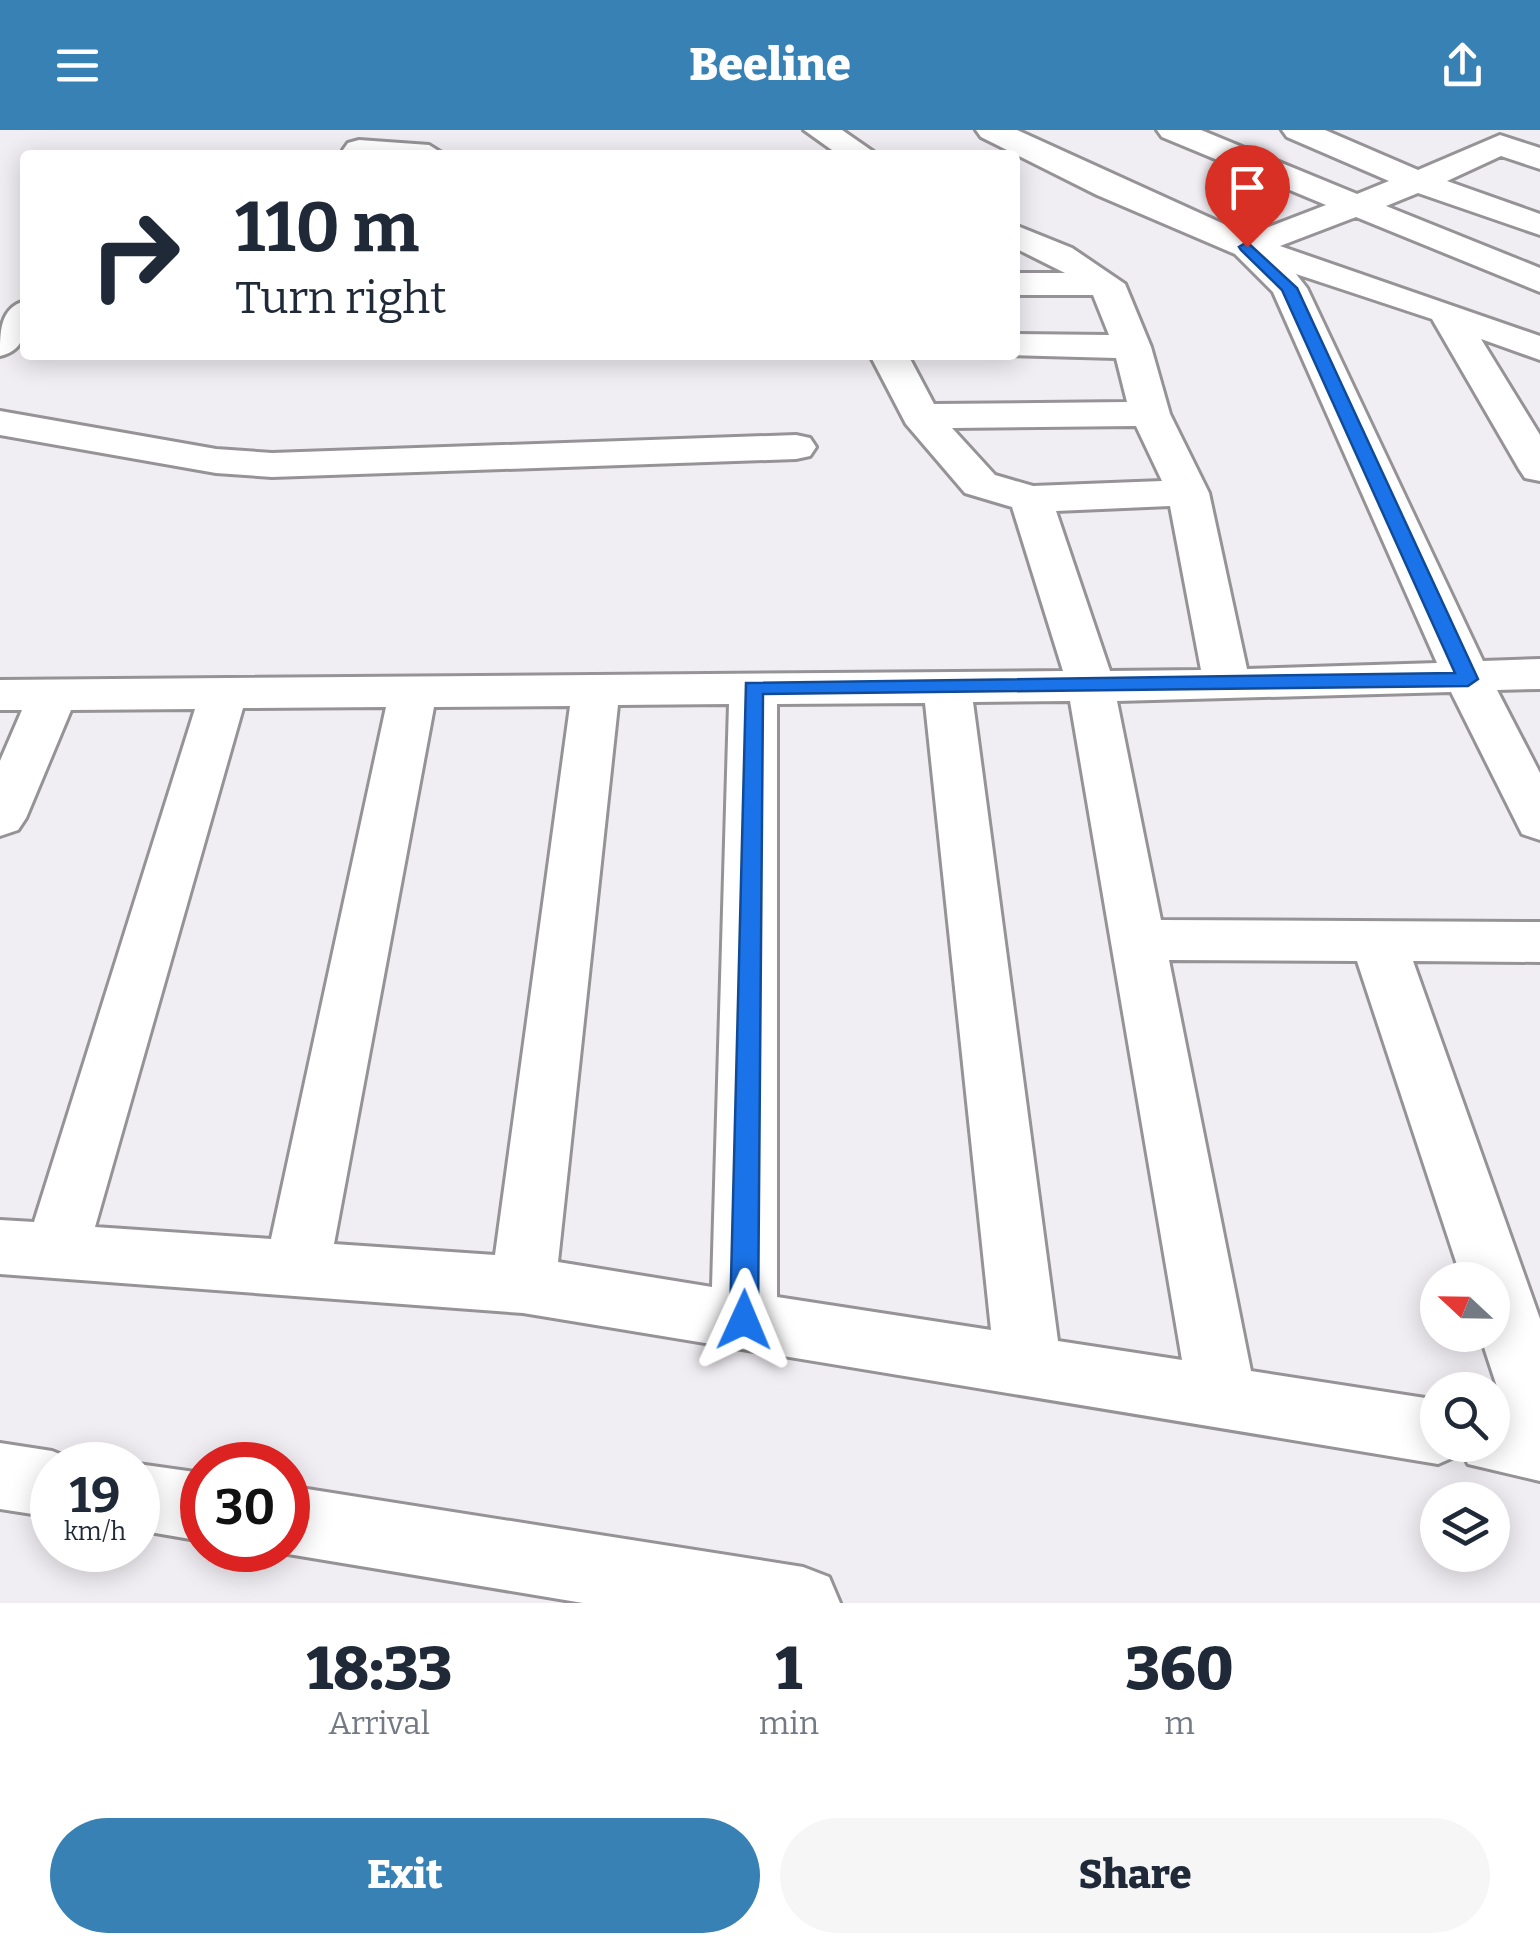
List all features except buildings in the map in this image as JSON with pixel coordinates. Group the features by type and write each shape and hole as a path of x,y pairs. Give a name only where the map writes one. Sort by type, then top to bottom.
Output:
{"street":[{"path":"820,130 854,150"},
{"path":"992,130 1108,188 1247,247 1446,312 1540,350"},
{"path":"1173,130 1354,208 1540,281"},
{"path":"1298,130 1418,182 1540,226"},
{"path":"1247,247 1418,182 1494,136 1540,159"},
{"path":"356,145 392,150"},
{"path":"1108,188 1034,222 1060,255 1107,284 1132,347 1150,414 1188,493 1228,685"},
{"path":"1247,247 1289,288 1468,679 1539,816"},
{"path":"1020,284 1107,284"},
{"path":"1446,312 1526,427 1540,470"},
{"path":"0,346 20,319"},
{"path":"1020,346 1132,347"},
{"path":"892,360 920,416 980,484 1031,499 1188,493"},
{"path":"920,416 1150,414"},
{"path":"0,423 216,461 272,465 796,446"},
{"path":"1031,499 1090,683 1222,1396"},
{"path":"0,696 1090,683 1228,685 1540,674"},
{"path":"946,685 1028,1364"},
{"path":"744,1320 753,687"},
{"path":"523,1285 596,689"},
{"path":"297,1268 414,691"},
{"path":"224,693 29,1248 523,1285 1420,1429"},
{"path":"0,818 53,695"},
{"path":"1137,940 1540,942"},
{"path":"1378,941 1540,1415"},
{"path":"1510,1444 1540,1449"},
{"path":"0,1476 30,1481"},
{"path":"310,1524 728,1596 803,1603"}],"route":[{"path":"744,1320 753,687 1228,685 1468,679 1289,288 1247,247"}]}
